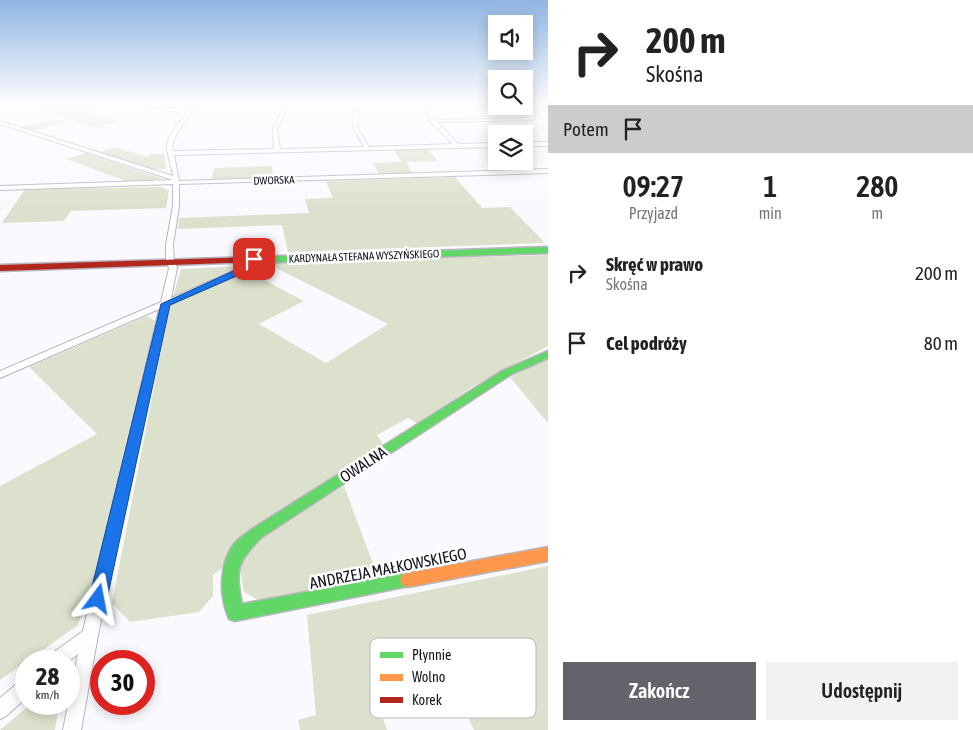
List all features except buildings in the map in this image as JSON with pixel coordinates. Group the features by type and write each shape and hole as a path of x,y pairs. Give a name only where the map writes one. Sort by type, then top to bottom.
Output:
{"main road":[{"name":"KARDYNAŁA STEFANA WYSZYŃSKIEGO","path":"0,268 548,250"},
{"name":"OWALNA","path":"235,613 230,587 231,569 239,550 257,533 506,373 548,354"},
{"name":"ANDRZEJA MAŁKOWSKIEGO","path":"235,613 548,554"}],"street":[{"path":"48,138 175,181"},
{"path":"72,730 90,636 173,268 168,258 176,206 172,153 169,148 172,138"},
{"path":"276,138 277,150"},
{"path":"361,138 367,148"},
{"path":"449,138 457,146"},
{"path":"533,144 548,144"},
{"path":"172,153 488,145"},
{"name":"DWORSKA","path":"0,188 175,181 548,171"},
{"path":"0,375 247,268 252,265 254,259"},
{"path":"71,650 90,636"},
{"path":"0,710 15,697"}],"green space":[{"path":"114,147 148,157 150,154 164,154 166,169 149,169 97,153"},
{"path":"427,148 438,161 406,162 412,173 379,174 373,163 402,162 393,149"},
{"path":"86,153 163,179 126,181 66,159"},
{"path":"272,166 273,177 212,179 214,168"},
{"path":"455,177 482,208 510,207 545,243 288,252 282,225 178,229 179,218 309,213 305,199 333,198 326,181"},
{"path":"161,187 169,190 166,208 71,211 64,221 2,223 25,189"},
{"path":"548,255 548,346 472,387 418,424 408,418 377,435 383,444 301,499 244,533 228,564 213,575 213,596 199,612 130,622 112,603 170,305 247,271 304,301 259,324 326,363 388,324 266,263"},
{"path":"241,266 173,296 181,269"},
{"path":"147,316 155,321 90,595 77,626 43,650 15,650 15,669 0,680 0,486 97,434 29,367"},
{"path":"548,358 548,423 510,377"},
{"path":"344,486 378,577 260,601 244,592 239,563 240,550"},
{"path":"548,566 548,730 474,730 469,718 536,718 536,638 370,638 370,718 383,718 387,730 300,730 298,720 316,715 307,615"},
{"path":"18,715 57,715 55,730 0,730"}],"traffic: fast":[{"path":"253,260 548,250"},
{"path":"408,580 235,613 230,580 235,557 241,548 257,533 506,373 548,354"}],"traffic: slow":[{"path":"408,580 548,554"}],"traffic: jam":[{"path":"0,268 253,260"}],"route":[{"path":"98,599 166,304 247,268 252,265 254,259"}]}
